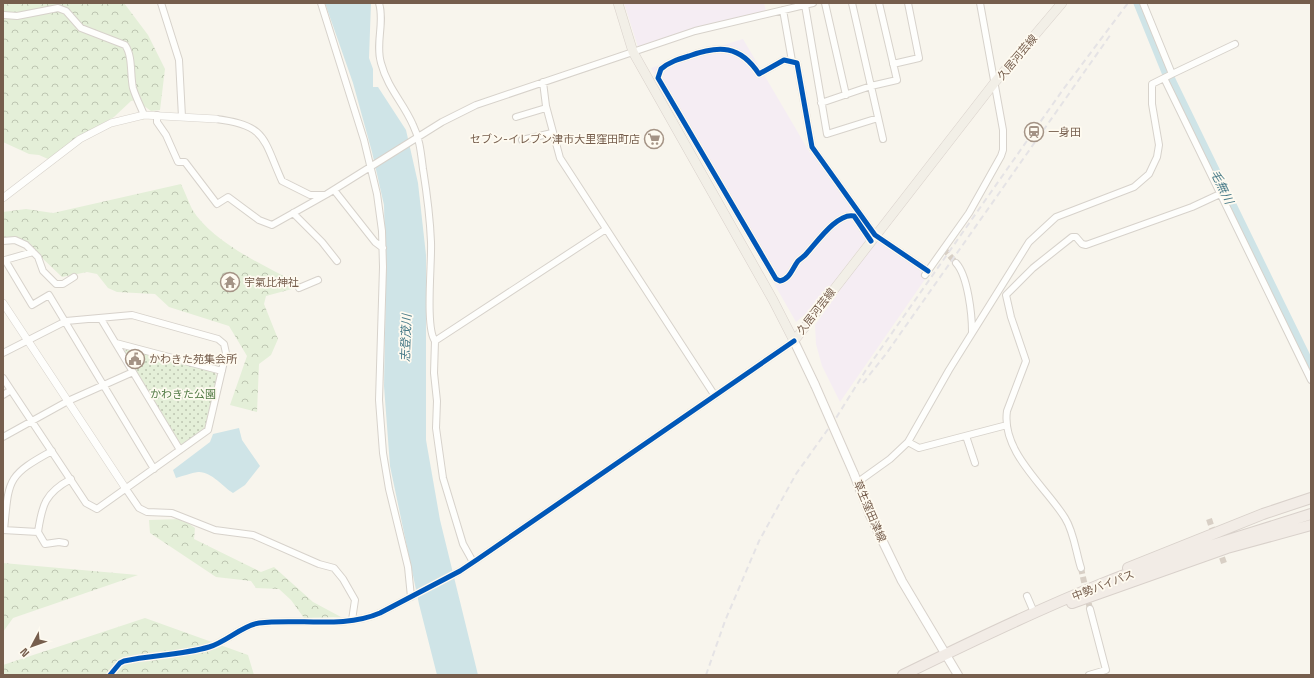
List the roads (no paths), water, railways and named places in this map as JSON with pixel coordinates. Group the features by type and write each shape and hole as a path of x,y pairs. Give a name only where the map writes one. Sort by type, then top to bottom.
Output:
{"highway":[{"path":"999,628 1072,591 1180,546 1263,514 1311,498"},
{"name":"中勢バイパス","path":"903,675 999,628 1099,585 1178,557 1311,514"},
{"path":"999,628 1228,548 1311,525"}],"main road":[{"name":"久居河芸線","path":"618,3 633,52 747,253 794,340 996,82 1062,3"},
{"name":"草生窪田津線","path":"794,340 856,478 883,544 902,581 958,675"}],"street":[{"path":"161,3 179,60 182,117"},
{"path":"321,3 360,126 377,194 383,248 379,400 383,453 389,489 408,567 413,596"},
{"path":"379,3 381,10 378,48 383,72 393,93 413,123 417,137 430,216 432,257 430,329 435,341 436,428 443,478 463,544 473,562"},
{"path":"157,115 157,122 166,134 175,158 178,162 185,162 218,204 228,198 259,220 272,225 334,190 417,137 476,105 695,31 813,3"},
{"path":"825,3 846,95"},
{"path":"852,3 883,139"},
{"path":"821,103 871,86 897,80 879,3"},
{"path":"893,64 919,58 908,3"},
{"path":"873,238 812,147 797,63 784,60 759,74 749,61 740,54 723,48 716,48 706,50 669,64 661,69 658,75 771,273 778,280 784,280 799,260 806,255 828,230 845,216 854,216 873,238 927,273 969,213 1003,150 1004,130 980,3"},
{"path":"1143,3 1172,74"},
{"path":"805,5 827,134 878,118"},
{"path":"4,15 17,16 58,8 66,11 81,28 125,45 129,50 130,70 134,90 144,115"},
{"path":"783,10 792,61"},
{"path":"856,478 882,466 908,442 949,370 1029,242 1051,220 1060,215 1134,187 1149,174 1157,158 1159,145 1152,104 1152,84 1234,44"},
{"path":"1164,78 1311,380"},
{"path":"543,82 546,108 560,158 714,396"},
{"path":"516,117 546,108"},
{"path":"3,198 88,134 111,123 144,115 216,119 240,122 255,129 265,142 282,181 310,195 327,194"},
{"path":"522,140 552,133"},
{"path":"334,190 375,242 383,248"},
{"path":"1006,295 1033,268 1072,237 1076,237 1082,244 1086,245 1192,207 1220,194"},
{"path":"293,213 322,242 337,261"},
{"path":"435,341 606,229"},
{"path":"3,240 19,241 33,252 39,259 43,271 54,283 63,284 74,277"},
{"path":"33,252 5,260 32,305 49,295 154,469"},
{"path":"956,263 963,274 972,322 972,334"},
{"path":"299,288 318,280"},
{"path":"1000,287 1006,295 1011,317 1026,361 1010,401 1006,419 1007,425 1014,446 1024,466 1066,520 1081,568"},
{"path":"3,303 139,508 147,512 172,513 215,530 253,535 319,564 334,568 343,579 355,600 352,620"},
{"path":"3,378 33,421 86,503 97,509 208,430 226,350 224,344 218,339 136,315 66,321 28,341 4,351"},
{"path":"102,319 180,450"},
{"path":"110,675 120,663 124,661 206,648 233,636 254,624 368,619 460,571 794,340"},
{"path":"116,343 222,371"},
{"path":"3,437 68,401 133,372"},
{"path":"3,395 11,390"},
{"path":"908,442 919,448 1007,425"},
{"path":"966,436 975,463"},
{"path":"38,532 4,530 7,495 13,479 24,467 52,451"},
{"path":"65,543 59,542 46,544 38,532 41,510 46,499 57,487 71,479"},
{"path":"1027,596 1033,610"},
{"path":"1090,609 1106,670 1090,675"}],"water":[{"name":"志登茂川","path":"325,3 371,3 369,58 373,69 373,87 378,87 406,130 418,183 426,255 426,440 440,520 478,675 437,675 419,604 390,466 384,386 386,282 384,205 372,152 353,83"},
{"path":"239,428 242,440 260,466 245,485 233,493 208,474 203,472 195,472 176,478 173,470 210,442 213,434"}],"waterway":[{"name":"毛無川","path":"1139,3 1171,82 1311,369"}],"tunnel":[{"path":"944,249 956,263"},
{"path":"1209,519 1215,537"},
{"path":"1219,549 1224,563"},
{"path":"1081,568 1090,609"}],"railway":[{"path":"706,675 725,621 759,541 796,474 836,418 866,370 1062,91 1128,3"},
{"path":"863,383 886,354 1111,34"}],"place":[{"name":"一身田","path":"1034,132"},
{"name":"セブン-イレブン津市大里窪田町店","path":"654,139"},
{"name":"宇氣比神社","path":"230,282"},
{"name":"かわきた苑集会所","path":"135,359"}],"park label":[{"name":"かわきた公園","path":"183,394"}]}
